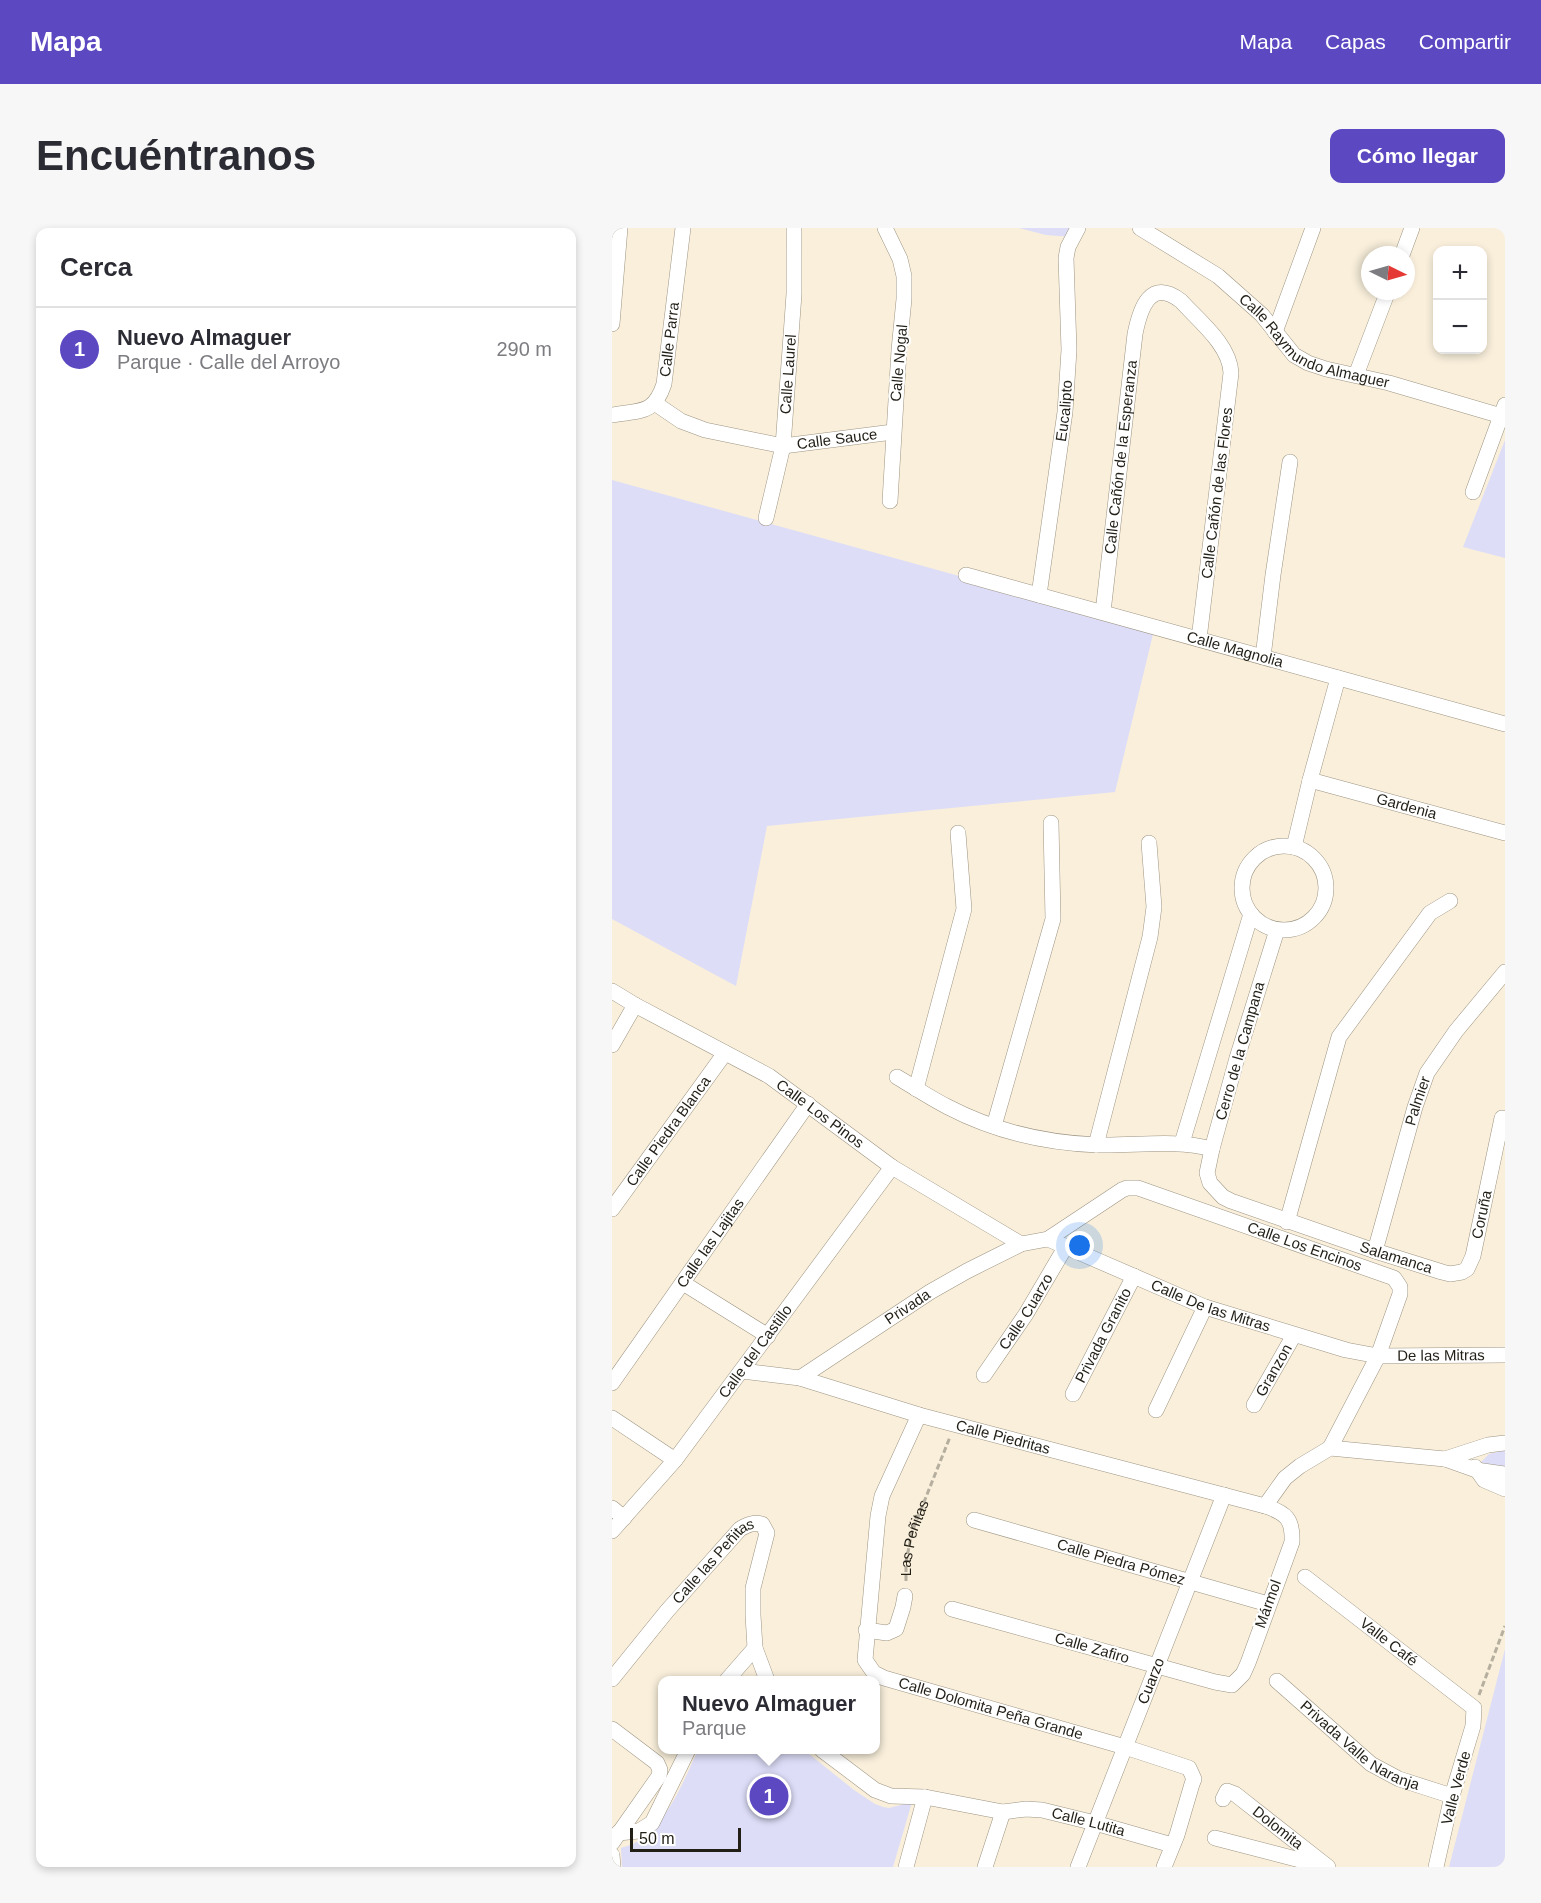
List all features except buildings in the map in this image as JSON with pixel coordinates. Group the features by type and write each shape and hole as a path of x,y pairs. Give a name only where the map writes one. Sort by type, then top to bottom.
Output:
{"street":[{"path":"612,324 620,228"},
{"name":"Calle Parra","path":"656,404 664,384 683,228"},
{"name":"Calle Laurel","path":"766,518 783,446 794,294 794,228"},
{"name":"Calle Nogal","path":"885,228 900,260 904,276 890,501"},
{"name":"Eucalipto","path":"1039,595 1065,412 1069,350 1066,258 1068,247 1078,228"},
{"name":"Calle Raymundo Almaguer","path":"1140,228 1218,276 1252,305 1294,355 1308,363 1504,412"},
{"path":"1405,246 1412,228"},
{"path":"1275,332 1307,230"},
{"name":"Calle Cañón de la Esperanza","path":"1103,612 1135,334 1144,303 1156,294 1174,295 1224,347"},
{"path":"1356,375 1385,300"},
{"name":"Calle Cañón de las Flores","path":"1199,639 1232,373 1224,347"},
{"path":"612,415 648,409 656,404"},
{"name":"Calle Sauce","path":"656,404 681,422 705,430 783,446 893,432"},
{"path":"1473,492 1504,412"},
{"path":"1263,657 1290,462"},
{"name":"Calle Magnolia","path":"966,575 1505,724"},
{"path":"1294,847 1338,678"},
{"name":"Gardenia","path":"1310,780 1505,833"},
{"path":"994,1126 1053,918 1051,823"},
{"path":"916,1089 964,909 958,833"},
{"path":"1096,1145 1150,937 1154,907 1149,843"},
{"path":"1282,845 1294,847 1311,855 1321,867 1326,882 1325,898 1318,912 1307,923 1292,929 1277,930 1263,924 1251,914 1244,900 1242,885 1246,870 1255,857 1267,849 1282,845"},
{"path":"1287,1222 1339,1037 1430,914 1450,901"},
{"path":"1182,1143 1251,914"},
{"name":"Cerro de la Campana","path":"1207,1173 1237,1058 1277,930"},
{"name":"Palmier","path":"1375,1251 1415,1107 1427,1073 1456,1031 1505,972"},
{"name":"Calle Los Pinos","path":"612,991 769,1076 892,1167 1021,1244"},
{"path":"612,1045 635,1005"},
{"name":"Calle Piedra Blanca","path":"612,1209 725,1053"},
{"path":"897,1077 949,1108 994,1126 1045,1140 1096,1145 1182,1143 1212,1149"},
{"name":"Calle las Lajitas","path":"612,1383 808,1104"},
{"name":"Coruña","path":"1462,1272 1467,1269 1473,1256 1502,1118"},
{"name":"Calle del Castillo","path":"612,1531 618,1513 675,1460 892,1167"},
{"name":"Salamanca","path":"1207,1173 1210,1183 1223,1197 1287,1222 1450,1274 1462,1272"},
{"name":"Calle Los Encinos","path":"1048,1239 1122,1190 1138,1188 1394,1278 1400,1287 1400,1294 1378,1356"},
{"name":"Privada","path":"800,1378 909,1304 967,1271 1021,1244 1048,1239"},
{"name":"Calle De las Mitras","path":"1048,1239 1205,1307 1346,1350 1378,1356"},
{"name":"Calle Cuarzo","path":"984,1375 1026,1314 1066,1246"},
{"name":"Privada Granito","path":"1073,1394 1134,1276"},
{"path":"683,1284 768,1336"},
{"path":"1156,1410 1205,1307"},
{"name":"Granzon","path":"1254,1405 1294,1335"},
{"name":"De las Mitras","path":"1378,1356 1505,1354"},
{"path":"1265,1506 1286,1478 1300,1466 1330,1448 1378,1356"},
{"path":"827,1360 828,1387"},
{"name":"Calle Piedritas","path":"742,1371 800,1378 919,1415 1265,1506 1277,1510 1289,1519"},
{"name":"Calle Dolomita Peña Grande","path":"919,1415 882,1496 866,1630 865,1660 874,1673 884,1678 1125,1747 1189,1768 1192,1773 1192,1785 1172,1845"},
{"path":"612,1418 675,1460"},
{"path":"1445,1459 1505,1443"},
{"path":"1330,1448 1445,1459 1476,1470 1505,1474"},
{"path":"1470,1451 1476,1470 1484,1480 1505,1488"},
{"name":"Cuarzo","path":"1078,1867 1224,1495"},
{"name":"Mármol","path":"1232,1685 1244,1674 1292,1542 1289,1519"},
{"name":"Calle Piedra Pómez","path":"974,1520 1268,1604"},
{"name":"Calle las Peñitas","path":"612,1678 667,1611 740,1529 756,1523 762,1524 767,1533 753,1588 755,1648"},
{"name":"Valle Café","path":"1305,1577 1473,1708"},
{"name":"Las Peñitas","path":"866,1630 886,1633 896,1629 905,1596"},
{"name":"Calle Zafiro","path":"952,1609 1232,1685"},
{"path":"730,1676 755,1648 766,1676"},
{"name":"Privada Valle Naranja","path":"1277,1681 1371,1764 1399,1779 1452,1796"},
{"name":"Valle Verde","path":"1436,1867 1452,1796 1473,1726 1473,1708"},
{"path":"612,1729 657,1763 660,1770 659,1776 615,1838"},
{"path":"615,1838 639,1831 652,1823 686,1754"},
{"name":"Calle Lutita","path":"829,1754 882,1793 902,1797 925,1797 1003,1812 1026,1809 1042,1810 1172,1845"},
{"name":"Dolomita","path":"1225,1795 1235,1794 1327,1867"},
{"path":"906,1867 925,1797"},
{"path":"986,1867 1003,1812"},
{"path":"1215,1838 1327,1867"},
{"path":"1164,1867 1172,1845"},
{"path":"612,1855 614,1867"}],"path":[{"name":"Las Peñitas","path":"905,1596 906,1562 912,1532 955,1424"},
{"path":"1473,1708 1505,1626"}],"shaded area":[{"path":"1019,228 1076,228 1071,237 1046,235"},
{"path":"1505,440 1505,558 1463,547"},
{"path":"612,480 1154,630 1115,792 767,826 736,986 612,919"},
{"path":"1505,1450 1505,1471 1490,1468 1481,1462 1489,1454"},
{"path":"1505,1649 1505,1867 1449,1867"},
{"path":"696,1754 809,1754 875,1804 889,1808 912,1802 893,1867 622,1867 621,1848 636,1842 649,1832 667,1811"}],"place":[{"name":"Nuevo Almaguer","path":"769,1796"}]}
